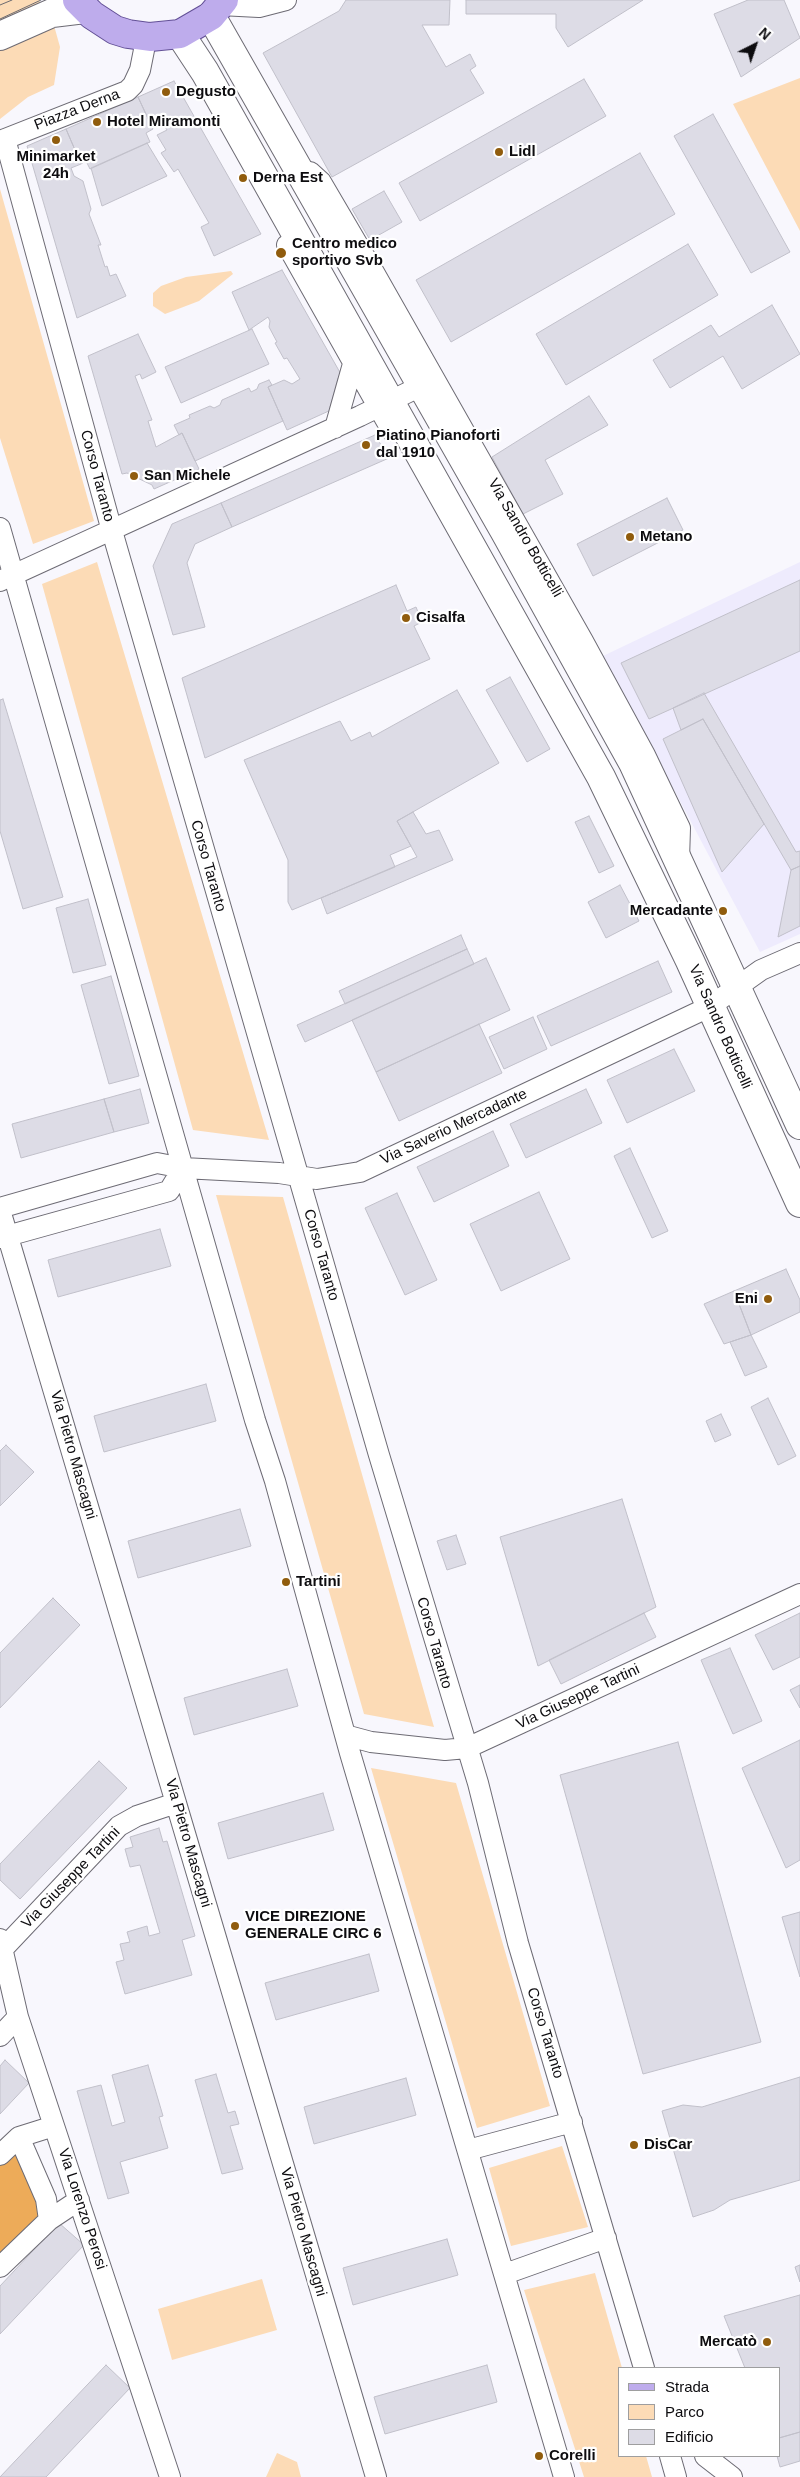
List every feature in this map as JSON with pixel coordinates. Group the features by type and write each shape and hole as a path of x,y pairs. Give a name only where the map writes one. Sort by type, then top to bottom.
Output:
{"main road":[{"path":"0,36 52,13 81,4 115,30 142,36 180,34 219,7"},
{"name":"Via Sandro Botticelli","path":"219,7 289,154 427,383 633,762 800,1125"},
{"name":"Via Sandro Botticelli","path":"180,34 257,165 383,405 602,777 800,1203"}],"street":[{"path":"219,7 259,6 286,0"},
{"name":"Piazza Derna","path":"3,140 127,91 134,85 140,70 144,50 142,36"},
{"name":"Corso Taranto","path":"3,140 112,531 298,1177 467,1748 518,1943 644,2367"},
{"name":"Via Sandro Botticelli","path":"257,165 261,199 353,364 383,405"},
{"path":"335,428 353,364"},
{"path":"7,578 335,428 427,383"},
{"path":"0,528 7,578 183,1168 255,1420 275,1481 337,1707 564,2477"},
{"name":"Via Saverio Mercadante","path":"0,1209 157,1162 183,1168 279,1173 317,1179 360,1172 710,1007 737,986 768,966 800,953"},
{"path":"4,1237 170,1191 183,1168"},
{"name":"Via Pietro Mascagni","path":"0,1209 4,1237 176,1803 376,2477"},
{"name":"Via Giuseppe Tartini","path":"348,1744 371,1742 436,1749 467,1748 800,1594"},
{"name":"Via Giuseppe Tartini","path":"1,1947 119,1826 136,1816 176,1803"},
{"name":"Via Lorenzo Perosi","path":"1,1947 18,2017 54,2126 72,2204 170,2477"},
{"path":"0,2036 18,2017"},
{"path":"468,2150 572,2122"},
{"path":"0,2155 19,2137 54,2126"},
{"path":"19,2137 46,2199 49,2220"},
{"path":"0,2267 49,2220 72,2204"},
{"path":"505,2274 606,2238"},
{"path":"670,2457 676,2477"},
{"path":"706,2457 732,2477"}],"shaded area":[{"path":"800,562 800,934 760,952 603,656"},
{"path":"15,2144 44,2211 0,2256 0,2159"}],"green space":[{"path":"0,0 39,0 55,29 60,47 54,85 28,97 0,119"},
{"path":"800,78 800,231 733,104"},
{"path":"0,189 94,521 33,544 0,438"},
{"path":"231,271 233,274 199,301 165,314 153,306 153,293 161,286 186,277"},
{"path":"97,562 269,1140 193,1130 42,584"},
{"path":"216,1195 283,1197 434,1727 364,1714"},
{"path":"371,1768 456,1783 550,2106 477,2128"},
{"path":"562,2146 588,2227 511,2246 489,2168"},
{"path":"595,2273 622,2367 618,2367 618,2457 646,2457 652,2477 584,2477 524,2290"},
{"path":"262,2279 277,2330 172,2360 158,2309"},
{"path":"277,2453 297,2462 301,2477 266,2477"}],"building":[{"path":"346,0 450,0 449,25 422,25 446,67 470,54 476,66 470,70 484,93 332,177 263,53 339,11"},
{"path":"466,0 643,0 568,47 556,28 556,14 466,14"},
{"path":"748,0 784,0 800,38 741,77 714,14"},
{"name":"Lidl","path":"584,79 606,116 420,221 399,183"},
{"path":"174,81 261,234 214,256 201,227 209,223 178,169 174,172 161,153 166,150 157,135 167,130 162,121 151,125 138,97"},
{"path":"138,97 153,129 146,133 150,142 90,169 86,161 81,164 66,129"},
{"path":"713,114 790,252 751,273 674,136"},
{"path":"66,129 81,164 71,168 74,176 83,181 91,209 89,214 101,245 98,245 105,267 107,266 110,276 116,274 126,296 77,318 27,146"},
{"path":"147,143 167,176 102,206 91,168"},
{"path":"640,153 675,214 451,342 416,280"},
{"path":"384,191 402,222 370,240 352,209"},
{"path":"688,244 718,295 566,385 536,334"},
{"path":"282,270 342,376 338,378 330,407 331,410 287,430 268,387 284,380 292,384 300,379 287,358 284,359 275,343 277,342 269,327 270,321 268,317 249,330 232,292"},
{"path":"772,305 800,354 742,389 723,356 670,388 653,360 711,325 719,337"},
{"path":"252,329 269,364 181,403 165,367"},
{"path":"138,334 156,372 142,379 140,374 135,376 152,420 148,421 156,447 182,433 199,469 154,489 152,485 127,473 122,474 88,356"},
{"path":"269,380 272,385 268,387 283,421 195,461 182,433 179,435 174,425 190,418 189,415 210,406 214,408 220,405 222,400 249,388 251,392 257,389 259,384"},
{"path":"589,396 608,425 545,460 563,494 523,514 492,457"},
{"path":"375,435 389,458 232,527 221,503"},
{"name":"Metano","path":"667,498 683,530 593,576 577,544"},
{"path":"221,503 232,527 195,544 187,563 205,627 173,635 153,566 172,524"},
{"path":"800,580 800,651 649,719 621,663"},
{"path":"396,585 407,611 416,607 422,622 414,626 430,659 205,758 182,678"},
{"path":"510,677 550,749 527,762 486,690"},
{"path":"457,690 499,763 397,821 411,846 390,855 395,867 292,910 288,902 288,860 244,760 340,721 351,741 370,732 372,737"},
{"path":"704,693 796,852 800,851 800,866 791,870 703,719 681,730 673,708"},
{"path":"3,699 63,897 23,909 0,831 0,700"},
{"path":"703,719 764,824 722,872 663,739"},
{"path":"413,812 426,834 439,830 453,860 327,914 321,898 417,857 397,821"},
{"path":"589,816 614,866 599,873 575,822"},
{"path":"800,866 800,926 778,937 791,870"},
{"path":"620,885 639,921 606,938 588,902"},
{"path":"88,899 106,965 73,973 56,908"},
{"path":"461,935 467,949 345,1004 339,991"},
{"path":"467,949 474,964 305,1042 297,1025"},
{"path":"486,958 510,1010 376,1072 352,1020"},
{"path":"658,961 672,992 551,1046 537,1016"},
{"path":"111,976 139,1076 109,1084 81,985"},
{"path":"533,1017 547,1049 504,1069 489,1037"},
{"path":"479,1024 502,1073 399,1121 376,1072"},
{"path":"674,1049 695,1091 627,1123 607,1080"},
{"path":"140,1089 149,1123 114,1132 104,1099"},
{"path":"586,1089 602,1123 526,1158 510,1124"},
{"path":"104,1099 114,1132 21,1158 12,1124"},
{"path":"493,1131 509,1166 434,1202 417,1167"},
{"path":"630,1148 668,1231 652,1238 614,1156"},
{"path":"539,1192 570,1259 501,1291 470,1224"},
{"path":"397,1193 437,1280 405,1295 365,1208"},
{"path":"160,1229 171,1266 58,1297 48,1260"},
{"path":"786,1269 800,1300 800,1312 751,1335 734,1291"},
{"path":"734,1291 751,1335 724,1344 704,1304"},
{"path":"751,1335 767,1367 745,1376 730,1342"},
{"path":"206,1384 216,1421 104,1452 94,1416"},
{"path":"768,1398 796,1456 778,1465 751,1407"},
{"path":"721,1414 731,1435 715,1442 706,1421"},
{"path":"6,1445 34,1472 0,1506 0,1451"},
{"path":"622,1499 656,1607 538,1666 500,1537"},
{"path":"240,1509 251,1546 138,1578 128,1541"},
{"path":"456,1535 466,1564 447,1570 437,1541"},
{"path":"53,1598 80,1625 0,1708 0,1653"},
{"path":"644,1613 656,1637 561,1684 549,1660"},
{"path":"800,1613 800,1657 773,1670 755,1635"},
{"path":"730,1648 762,1721 733,1734 701,1660"},
{"path":"287,1669 298,1706 194,1735 184,1698"},
{"path":"800,1685 800,1708 790,1690"},
{"path":"800,1740 800,1860 786,1868 742,1768"},
{"path":"678,1742 761,2042 643,2074 560,1775"},
{"path":"99,1761 127,1788 20,1899 0,1880 0,1864"},
{"path":"323,1793 334,1830 228,1859 218,1823"},
{"path":"159,1828 163,1842 167,1841 195,1936 182,1940 192,1975 125,1994 116,1962 124,1960 120,1944 130,1942 127,1932 147,1926 149,1936 160,1933 140,1865 130,1867 125,1849 133,1847 130,1837"},
{"path":"800,1912 800,1977 782,1917"},
{"path":"369,1954 379,1991 276,2020 265,1983"},
{"path":"5,2060 29,2083 0,2114 0,2066"},
{"path":"148,2065 163,2116 159,2117 168,2148 120,2162 129,2193 108,2199 77,2091 101,2085 112,2126 125,2122 112,2075"},
{"path":"216,2074 228,2113 235,2111 239,2124 230,2126 243,2169 222,2174 195,2080"},
{"path":"800,2077 800,2180 730,2200 714,2210 693,2217 662,2111 683,2105 702,2107"},
{"path":"406,2078 416,2115 314,2144 304,2107"},
{"path":"59,2223 84,2245 0,2334 0,2286"},
{"path":"447,2239 458,2275 353,2305 343,2268"},
{"path":"800,2265 800,2282 795,2267"},
{"name":"Mercatò","path":"800,2295 800,2432 780,2438 780,2367 745,2367 724,2316"},
{"path":"106,2365 130,2388 46,2477 0,2477"},
{"path":"487,2365 497,2402 385,2434 374,2397"},
{"path":"800,2432 800,2461 780,2467 777,2457 780,2457 780,2438"}],"tram line":[{"path":"0,5 12,0"},
{"path":"0,19 41,0"}],"place":[{"name":"Degusto","path":"166,92"},
{"name":"Hotel Miramonti","path":"97,122"},
{"name":"Minimarket 24h","path":"56,140"},
{"name":"Lidl","path":"499,152"},
{"name":"Derna Est","path":"243,178"},
{"name":"Centro medico sportivo Svb","path":"281,253"},
{"name":"Piatino Pianoforti dal 1910","path":"366,445"},
{"name":"San Michele","path":"134,476"},
{"name":"Metano","path":"630,537"},
{"name":"Cisalfa","path":"406,618"},
{"name":"Mercadante","path":"723,911"},
{"name":"Eni","path":"768,1299"},
{"name":"Tartini","path":"286,1582"},
{"name":"VICE DIREZIONE GENERALE CIRC 6","path":"235,1926"},
{"name":"DisCar","path":"634,2145"},
{"name":"Mercatò","path":"767,2342"},
{"name":"Corelli","path":"539,2456"}]}
